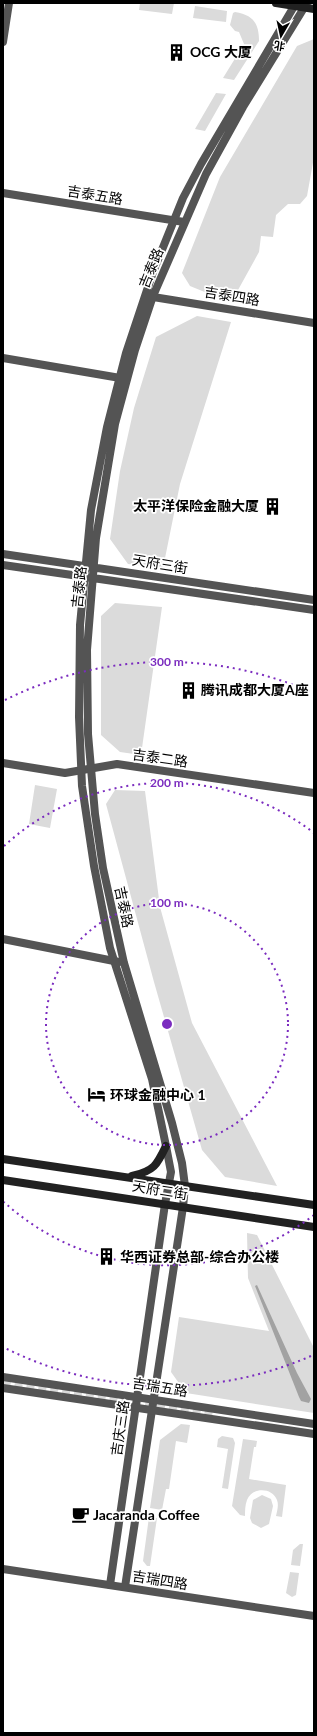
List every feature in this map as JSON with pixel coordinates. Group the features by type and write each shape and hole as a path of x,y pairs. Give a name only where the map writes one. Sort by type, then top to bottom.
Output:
{"main road":[{"path":"276,3 306,5 314,9"},
{"path":"115,1175 132,1176 147,1173 158,1163 166,1146"},
{"name":"天府二街","path":"3,1159 314,1205"},
{"name":"天府二街","path":"3,1180 314,1227"}],"street":[{"path":"3,42 9,3"},
{"name":"吉泰路","path":"166,1204 171,1172 166,1146 152,1080 114,961 94,866 81,770 79,717 80,624 91,510 107,427 174,221 201,164 295,4"},
{"name":"吉泰路","path":"149,296 206,174 243,107 306,5"},
{"name":"吉泰五路","path":"3,193 184,222"},
{"name":"吉泰四路","path":"149,296 314,323"},
{"path":"3,358 123,379"},
{"name":"吉泰路","path":"123,379 101,504 93,578 87,650 88,734 95,814 103,868 124,963 172,1122 186,1186 183,1207"},
{"name":"天府三街","path":"3,554 314,600"},
{"name":"天府三街","path":"3,565 314,610"},
{"name":"吉泰二路","path":"3,763 65,773 117,764 314,793"},
{"path":"3,939 124,963"},
{"name":"吉庆三路","path":"110,1585 166,1204"},
{"name":"吉庆三路","path":"125,1587 183,1207"},
{"name":"吉瑞五路","path":"3,1377 314,1424"},
{"name":"吉瑞五路","path":"3,1388 314,1434"},
{"name":"吉瑞四路","path":"3,1569 314,1616"}],"shaded area":[{"path":"140,3 174,3 172,14 139,10"},
{"path":"195,6 227,11 226,22 193,18"},
{"path":"235,12 246,15 254,21 258,29 259,41 234,80 223,78 244,44 239,32 235,31 230,25 233,13"},
{"path":"314,39 314,157 307,196 300,204 288,204 276,215 273,237 261,236 259,252 238,290 236,300 212,295 190,286 182,273 220,177 297,46"},
{"path":"216,93 226,94 205,131 195,129"},
{"path":"197,316 231,322 180,484 163,568 128,564 110,539 120,471 134,408 156,337"},
{"path":"115,603 162,607 141,755 120,752 101,735 101,616"},
{"path":"35,785 57,789 50,828 29,824"},
{"path":"115,790 145,791 160,907 192,1023 277,1186 225,1177 202,1150 154,982 106,804"},
{"path":"247,1233 257,1235 314,1348 314,1413 186,1393 171,1372 179,1317 269,1331 248,1278"},
{"path":"257,1285 297,1373 311,1399 309,1403 301,1401 299,1397 255,1286"},
{"path":"181,1424 190,1425 187,1443 176,1441 169,1489 166,1489 162,1510 150,1508 160,1440"},
{"path":"222,1436 233,1438 235,1443 228,1489 222,1488 228,1449 217,1447 218,1439"},
{"path":"243,1439 257,1441 256,1447 254,1447 249,1479 286,1485 282,1517 276,1516 278,1502 271,1493 267,1491 257,1491 250,1496 246,1504 245,1516 240,1515 232,1506"},
{"path":"262,1495 271,1499 273,1506 269,1524 261,1528 252,1523 250,1518 253,1500"},
{"path":"149,1517 157,1518 150,1566 147,1566 143,1561"},
{"path":"300,1544 303,1544 300,1566 291,1565 293,1550"},
{"path":"290,1572 299,1573 296,1595 292,1597 286,1593"}],"tunnel":[{"path":"3,1381 214,1413"}],"place":[{"name":"OCG 大厦","path":"177,52"},
{"name":"太平洋保险金融大厦","path":"272,506"},
{"name":"腾讯成都大厦A座","path":"188,690"},
{"name":"环球金融中心 1","path":"97,1095"},
{"name":"华西证券总部-综合办公楼","path":"107,1257"},
{"name":"Jacaranda Coffee","path":"80,1515"}]}
